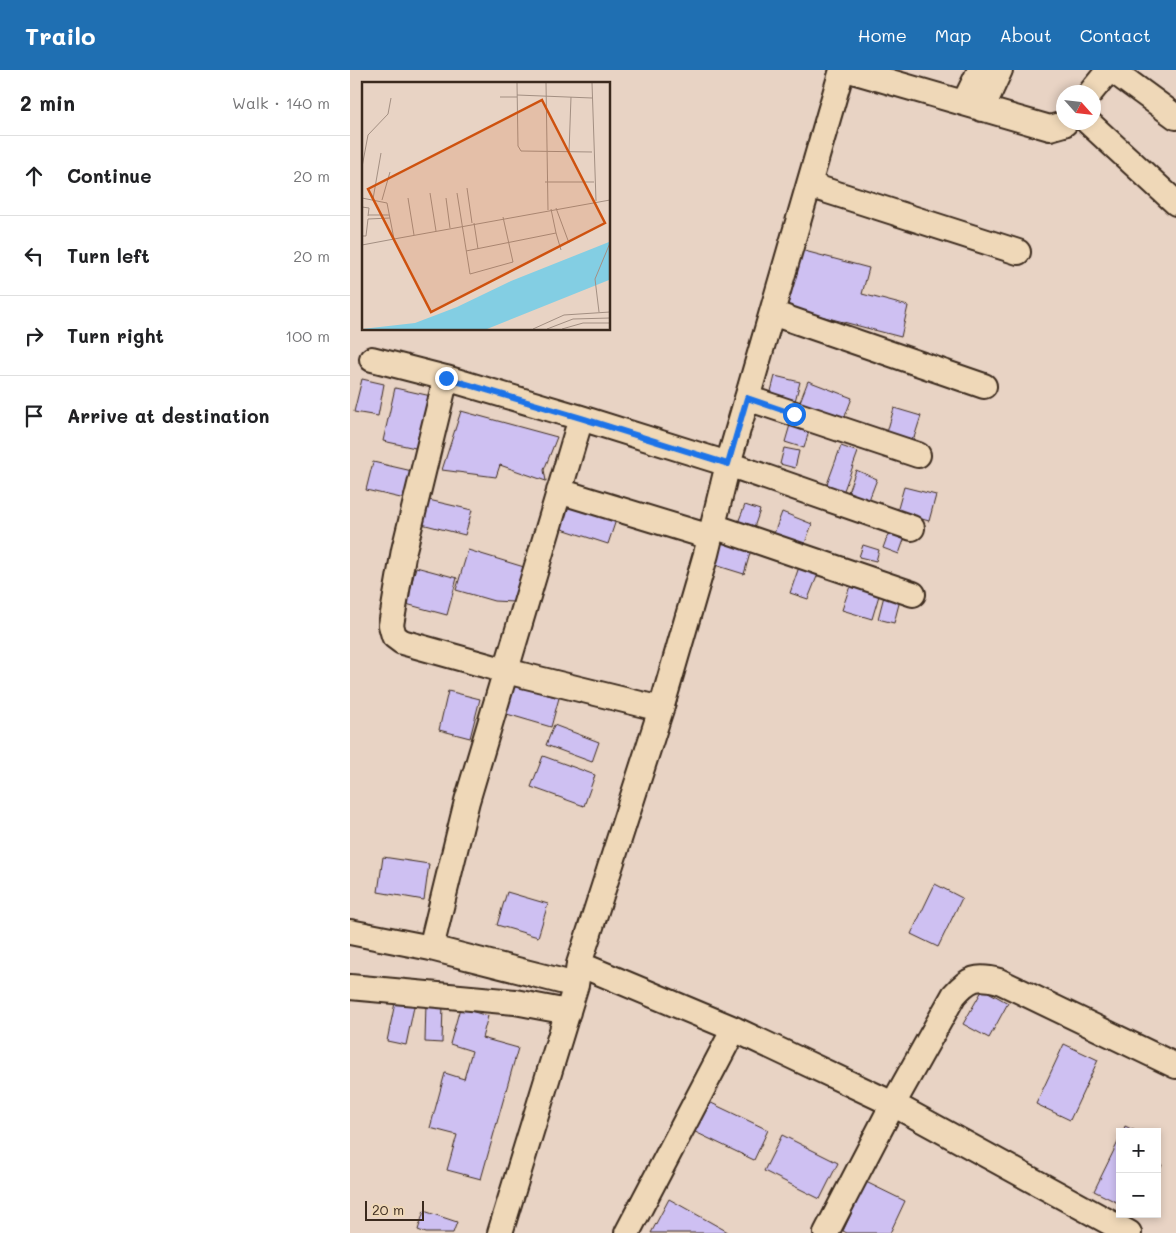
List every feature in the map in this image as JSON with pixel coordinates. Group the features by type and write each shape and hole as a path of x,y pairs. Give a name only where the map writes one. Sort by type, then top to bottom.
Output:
{"street":[{"path":"500,1233 578,974 662,709 712,531 728,464 842,70"},
{"path":"849,70 1050,128 1056,126"},
{"path":"973,106 980,70"},
{"path":"973,106 1000,70"},
{"path":"1097,85 1111,70 1176,117"},
{"path":"1097,130 1176,203"},
{"path":"809,185 1018,252"},
{"path":"772,313 984,386"},
{"path":"372,359 446,378 728,464 912,528"},
{"path":"446,378 404,550 391,625 394,636 402,642 506,671 662,709"},
{"path":"747,398 918,455"},
{"path":"431,948 467,802 581,418"},
{"path":"559,491 712,531 913,594"},
{"path":"350,932 578,974 734,1029 893,1104 1129,1233"},
{"path":"827,1233 893,1104 954,995 965,983 984,977 999,981 1176,1066"},
{"path":"350,988 515,1002 568,1012"},
{"path":"627,1233 734,1029"}],"building":[{"path":"797,249 869,268 862,294 908,306 901,337 782,306"},
{"path":"775,376 800,382 794,405 769,399"},
{"path":"362,379 384,384 378,416 354,412"},
{"path":"808,381 852,398 842,424 798,407"},
{"path":"395,388 431,396 420,449 383,441"},
{"path":"894,408 921,416 912,444 886,436"},
{"path":"461,411 557,437 544,470 546,481 500,465 496,477 442,470"},
{"path":"792,418 811,424 804,448 785,442"},
{"path":"841,446 858,452 843,493 826,487"},
{"path":"784,448 799,451 795,468 780,464"},
{"path":"373,462 412,471 405,499 366,490"},
{"path":"856,470 877,479 869,500 848,492"},
{"path":"904,487 936,495 929,521 897,512"},
{"path":"420,498 472,510 465,535 414,522"},
{"path":"569,501 617,517 608,544 559,528"},
{"path":"745,505 760,510 751,536 735,530"},
{"path":"782,512 812,524 802,551 772,539"},
{"path":"890,529 906,534 899,554 883,548"},
{"path":"723,533 753,543 744,574 715,565"},
{"path":"863,545 879,550 876,561 859,557"},
{"path":"468,550 524,567 513,602 494,601 456,590"},
{"path":"416,567 457,578 447,615 406,604"},
{"path":"799,567 818,574 808,599 790,593"},
{"path":"851,583 880,592 872,619 842,610"},
{"path":"885,592 901,596 894,623 878,619"},
{"path":"509,684 559,698 551,727 500,712"},
{"path":"448,691 480,699 470,738 439,730"},
{"path":"554,725 599,742 592,762 546,745"},
{"path":"543,756 595,775 584,806 531,787"},
{"path":"383,857 429,864 424,900 378,892"},
{"path":"935,884 962,898 938,947 911,934"},
{"path":"507,892 548,904 538,937 497,925"},
{"path":"983,989 1008,1003 989,1038 963,1024"},
{"path":"396,998 415,1002 406,1045 387,1041"},
{"path":"426,1002 443,1002 442,1043 425,1042"},
{"path":"460,1008 488,1016 482,1038 518,1048 481,1179 447,1170 457,1135 430,1128 445,1073 464,1079 472,1051 450,1044"},
{"path":"1064,1044 1098,1060 1070,1120 1036,1104"},
{"path":"705,1100 768,1130 754,1160 691,1130"},
{"path":"782,1135 838,1163 820,1199 764,1171"},
{"path":"1116,1146 1116,1202 1094,1191"},
{"path":"866,1182 905,1201 890,1233 847,1233 843,1231"},
{"path":"669,1199 728,1232 728,1233 651,1233"},
{"path":"424,1211 457,1222 453,1233 426,1233 418,1230"}],"route":[{"path":"446,378 728,464 747,398 794,414"}]}
